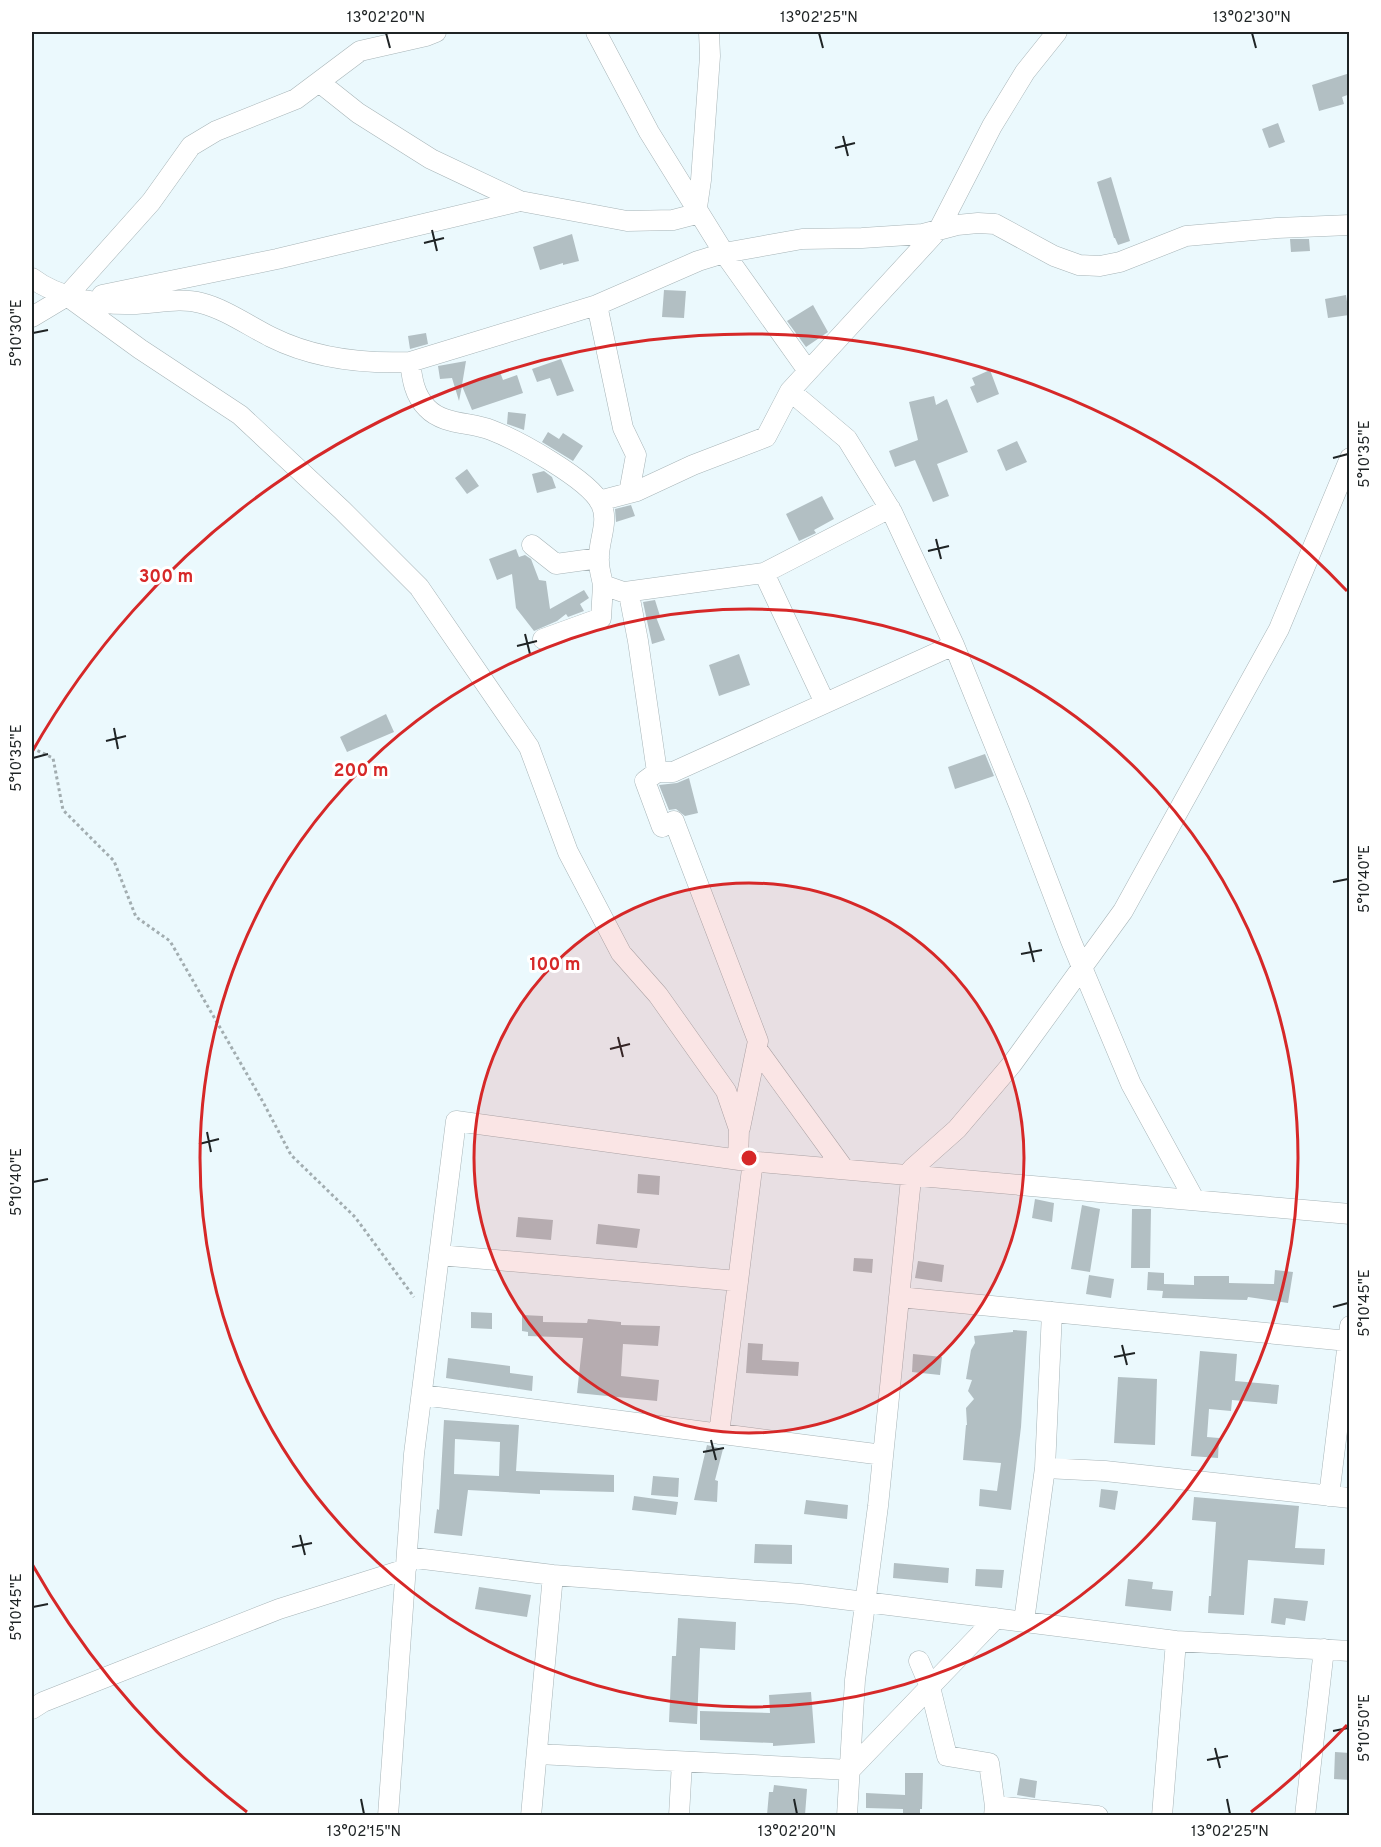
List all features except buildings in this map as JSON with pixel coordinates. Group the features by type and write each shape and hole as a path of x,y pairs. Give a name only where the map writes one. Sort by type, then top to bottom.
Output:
{"street":[{"path":"74,297 151,202 191,146 216,131 296,99 360,51 436,32"},
{"path":"596,32 649,132 697,210 724,253 808,371"},
{"path":"319,82 358,113 431,159 520,201 627,221 673,220 696,214 697,210 710,56 709,32"},
{"path":"599,501 629,493 766,437 790,391 939,230 992,126 1025,72 1057,32"},
{"path":"32,317 74,297 119,292 277,259 520,201"},
{"path":"74,297 130,304 200,302 274,339 317,355 348,361 410,362 597,305 698,261 724,253 802,239 923,234 978,223 995,224 1054,256 1079,265 1100,266 1120,262 1186,236 1277,228 1350,225"},
{"path":"32,278 74,297 140,349 240,415 342,510 419,587 529,747 568,852 621,953 657,995 726,1091 739,1129 745,1160 738,1281 719,1434"},
{"path":"597,305 623,428 636,455 629,493"},
{"path":"410,362 412,381 418,395 427,408 439,417 491,430 533,451 583,484 599,501 604,518 599,558 603,585 601,618 543,639"},
{"path":"790,391 847,439 890,508 954,645 1082,968 1131,1084 1194,1199"},
{"path":"847,1815 855,1680 883,1455 912,1169 957,1129 1012,1064 1122,911 1279,629 1350,458"},
{"path":"625,592 764,573 890,508"},
{"path":"532,545 556,564 599,558"},
{"path":"764,573 825,703"},
{"path":"603,585 629,594 657,772"},
{"path":"739,1129 758,1041 674,821 662,827 645,781 657,772 673,772 954,645"},
{"path":"757,1049 844,1169"},
{"path":"388,1815 414,1454 456,1121 745,1160 1350,1214"},
{"path":"440,1255 738,1281"},
{"path":"899,1297 1052,1312 1349,1334 1329,1496"},
{"path":"1024,1621 1045,1468 1052,1312"},
{"path":"422,1395 883,1455"},
{"path":"1045,1468 1105,1470 1350,1498"},
{"path":"32,1709 43,1702 279,1609 406,1563 801,1594 1176,1641 1350,1651"},
{"path":"531,1815 553,1575"},
{"path":"538,1754 850,1770 996,1618"},
{"path":"1162,1815 1176,1641"},
{"path":"1305,1815 1324,1649"},
{"path":"919,1661 930,1687 947,1756 989,1763 994,1811 1098,1815"},
{"path":"679,1815 682,1762"}],"path":[{"path":"32,748 53,758 63,810 114,861 136,917 170,941 291,1155 355,1217 420,1304 433,1309"}]}
